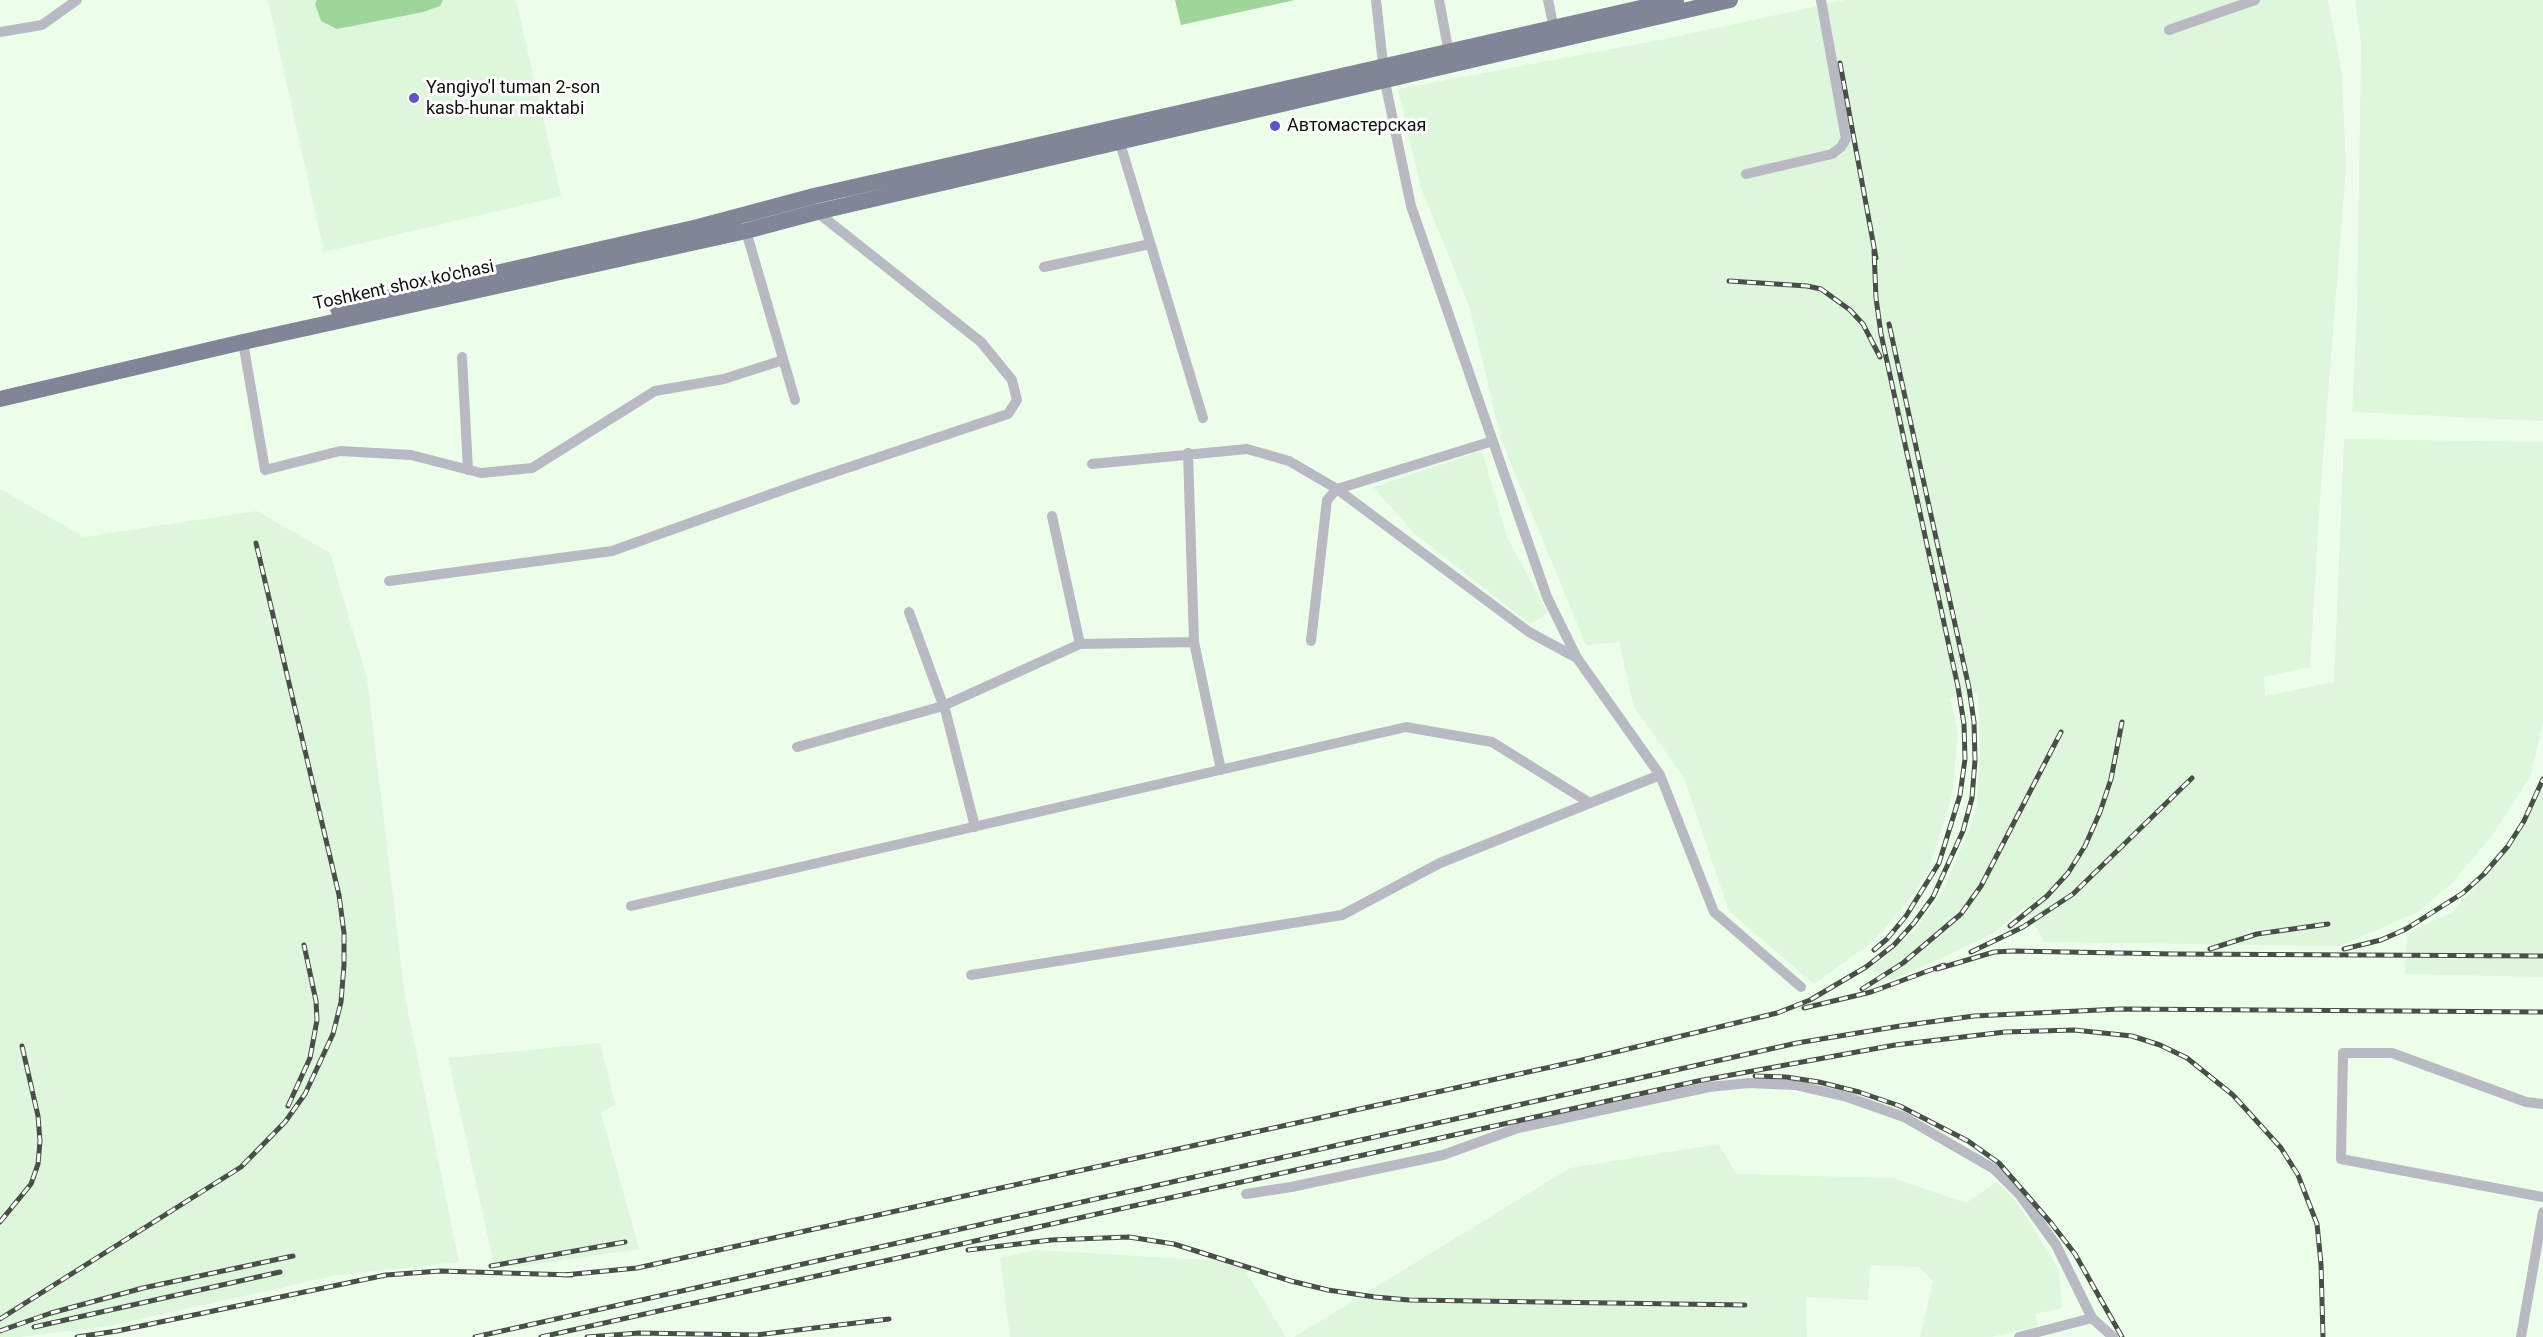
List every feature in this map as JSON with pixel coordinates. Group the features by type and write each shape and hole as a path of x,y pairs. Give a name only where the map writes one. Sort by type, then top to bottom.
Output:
{"main road":[{"path":"1384,75 1449,53 1656,2 1676,0"},
{"path":"744,224 814,196 1730,0"},
{"name":"Toshkent shox ko'chasi","path":"0,399 744,224 817,212 1120,143 1384,75"},
{"name":"Toshkent shox ko'chasi","path":"0,387 698,227 744,224"}],"street":[{"path":"0,32 42,25 77,0"},
{"path":"1376,0 1384,75 1411,206 1547,597 1577,658 1660,775 1714,912 1801,987"},
{"path":"1439,0 1449,53"},
{"path":"1548,0 1554,28"},
{"path":"1746,174 1832,154 1841,147 1846,139 1821,0"},
{"path":"2169,30 2255,0"},
{"path":"1120,143 1203,418"},
{"path":"389,581 612,551 802,483 1008,414 1017,400 1012,380 981,342 817,212"},
{"path":"744,224 795,400"},
{"path":"1044,267 1150,244"},
{"path":"243,342 265,470 340,451 411,454 481,474 532,468 655,391 724,379 783,360"},
{"path":"462,357 468,470"},
{"path":"1311,641 1327,500 1337,489 1493,441"},
{"path":"1092,464 1247,448 1289,460 1337,489 1529,632 1577,658"},
{"path":"1188,453 1194,642 1221,770"},
{"path":"1052,516 1080,644"},
{"path":"909,612 943,706 975,827"},
{"path":"797,747 943,706 1080,644 1194,642"},
{"path":"631,906 1406,727 1492,742 1590,804"},
{"path":"971,975 1342,915 1440,863 1660,775"},
{"path":"2543,1104 2526,1102 2392,1053 2343,1053 2342,1159 2543,1197"},
{"path":"1246,1194 1291,1187 1443,1155 1518,1128 1709,1087 1749,1083 1795,1085 1847,1097 1904,1117 1994,1169 2020,1196 2056,1245 2092,1318 2113,1337"},
{"path":"2521,1337 2543,1212"},
{"path":"2019,1337 2092,1318"}],"shaded area":[{"name":"Yangiyo'l tuman 2-son kasb-hunar maktabi","path":"268,0 516,0 561,196 324,252"},
{"path":"1845,0 2328,0 2342,75 2346,168 2321,484 2310,667 2264,677 2265,696 2334,682 2344,439 2543,442 2543,723 2530,777 2494,833 2453,882 2418,912 2340,946 2044,942 2025,907 1995,932 1891,980 1871,970 1916,929 1944,889 1976,813 1980,752 1978,693 1950,698 1958,734 1952,796 1929,869 1909,900 1871,943 1814,984 1729,911 1684,778 1634,707 1619,642 1586,645 1501,439 1470,308 1421,188 1398,89 1665,39"},
{"path":"2355,0 2543,0 2543,421 2352,412 2357,310 2361,45"},
{"path":"1482,451 1507,537 1548,613 1530,624 1415,534 1373,487"},
{"path":"0,489 84,537 257,511 330,553 367,679 405,997 459,1262 338,1275 109,1326 20,1337 0,1337"},
{"path":"2543,785 2543,977 2405,974 2407,933 2454,911 2518,837"},
{"path":"600,1043 615,1104 601,1113 639,1249 509,1268 507,1262 494,1264 448,1058"},
{"path":"1719,1144 1736,1174 1893,1178 1966,1203 1997,1182 2019,1205 2059,1270 2062,1308 2035,1314 2038,1326 1991,1337 1920,1337 1933,1281 1919,1267 1870,1265 1868,1300 1806,1297 1807,1337 1294,1337 1570,1168"},
{"path":"1036,1250 1240,1262 1286,1337 1010,1337 1000,1258"}],"green space":[{"path":"317,0 443,0 440,6 423,12 337,29 321,21 315,4"},
{"path":"1175,0 1295,0 1181,25"}],"railway":[{"path":"1840,63 1876,258"},
{"path":"1874,250 1876,298 1881,334 1958,687 1964,724 1965,759 1960,795 1939,863 1906,916 1887,939 1874,950"},
{"path":"1729,281 1821,289 1850,310 1863,324 1880,357"},
{"path":"564,1275 637,1268 1578,1061 1777,1013 1810,1000 1866,967 1894,945 1933,897 1963,831 1972,798 1975,760 1974,722 1969,688 1889,324"},
{"path":"0,1319 241,1167 285,1122 305,1094 333,1034 341,1002 344,965 344,933 339,895 256,543"},
{"path":"2010,926 2047,896 2068,873 2085,846 2111,779 2122,722"},
{"path":"1862,989 1903,963 1961,914 1981,886 2061,732"},
{"path":"1971,952 2023,927 2073,894 2192,778"},
{"path":"2344,949 2381,940 2406,929 2463,893 2484,874 2508,846 2524,821 2543,779"},
{"path":"2210,949 2257,934 2328,924"},
{"path":"288,1106 310,1058 317,1020 316,1001 304,945"},
{"path":"1937,969 1994,952 2013,951 2543,956"},
{"path":"1804,1008 1871,992 1944,965"},
{"path":"475,1337 1797,1043 1900,1026 1974,1016 2120,1009 2543,1012"},
{"path":"541,1337 1698,1081 1895,1045 2005,1032 2074,1030 2132,1036 2160,1045 2187,1058 2233,1095 2281,1148 2298,1175 2317,1224 2321,1264 2323,1337"},
{"path":"0,1222 31,1184 38,1164 40,1141 38,1116 22,1046"},
{"path":"1755,1076 1786,1077 1819,1082 1900,1106 1968,1141 1999,1163 2075,1254 2122,1337"},
{"path":"968,1250 1051,1240 1129,1237 1174,1244 1291,1281 1328,1290 1375,1297 1409,1300 1745,1305"},
{"path":"491,1266 625,1242"},
{"path":"0,1331 51,1313 143,1288 293,1256"},
{"path":"77,1337 117,1331 386,1275 440,1271 572,1275"},
{"path":"34,1327 280,1272"},
{"path":"587,1337 639,1333 756,1335 889,1319"}],"place":[{"name":"Yangiyo'l tuman 2-son kasb-hunar maktabi","path":"414,98"},
{"name":"Автомастерская","path":"1275,126"}]}
